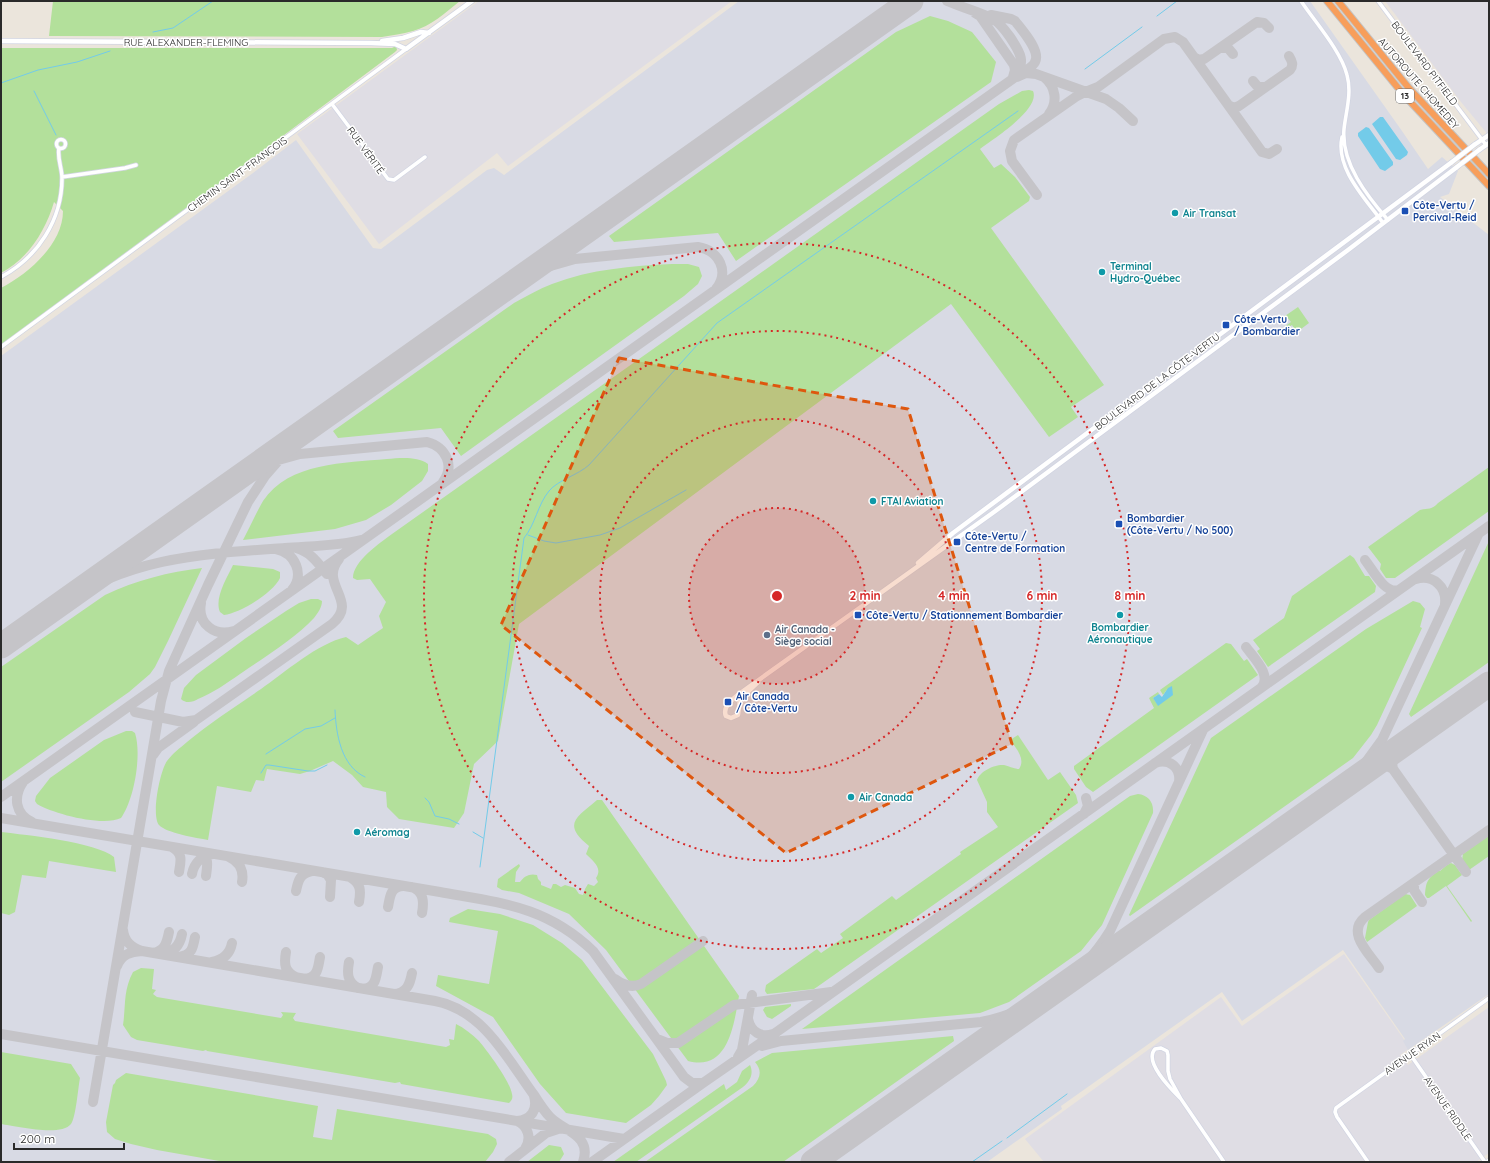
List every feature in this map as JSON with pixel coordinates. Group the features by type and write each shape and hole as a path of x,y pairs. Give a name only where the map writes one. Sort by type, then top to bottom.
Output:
{"highway":[{"name":"AUTOROUTE CHOMEDEY","path":"1327,1 1403,94 1489,186"},
{"name":"AUTOROUTE CHOMEDEY","path":"1338,1 1378,52 1489,174"}],"street":[{"name":"CHEMIN SAINT-FRANÇOIS","path":"1,347 472,1"},
{"path":"1301,1 1338,55 1345,68 1349,82 1349,93 1341,148 1345,168 1382,224"},
{"name":"BOULEVARD PITFIELD","path":"1378,1 1482,140 1488,144"},
{"name":"RUE ALEXANDER-FLEMING","path":"371,42 403,38 421,32 429,33"},
{"name":"RUE ALEXANDER-FLEMING","path":"1,41 371,42 397,44 406,48"},
{"name":"RUE VÉRITÉ","path":"332,104 388,179 394,180 425,157"},
{"path":"1344,128 1345,146 1351,167 1388,220"},
{"name":"BOULEVARD DE LA CÔTE-VERTU","path":"905,574 996,501 1489,135"},
{"name":"BOULEVARD DE LA CÔTE-VERTU","path":"758,682 740,699 738,715 731,718 726,716 724,710 726,706 739,694 758,682 905,574 1001,507 1488,144"},
{"path":"1,277 18,268 48,233 59,202 62,177 58,153 59,148"},
{"path":"62,177 125,168 136,165"},
{"name":"AVENUE RYAN","path":"1368,1162 1337,1117 1335,1109 1339,1104 1489,998"},
{"path":"1181,1099 1165,1082 1158,1071 1152,1059 1155,1049 1164,1049 1168,1053 1167,1067 1169,1078 1181,1099 1224,1162"},
{"name":"AVENUE RIDDLE","path":"1410,1054 1487,1162"}],"highlighted area":[{"path":"619,358 908,409 1012,744 786,853 501,625"}],"shaded area":[{"path":"479,1 732,1 508,166 497,153 379,244 297,134"},
{"path":"739,1 1310,1 1428,169 1442,157 1458,171 1449,194 1440,197 1489,235 1489,994 1408,1050 1403,1041 1405,1039 1343,950 1242,1021 1222,992 1061,1106 1062,1109 987,1162 1,1162 1,356 253,173 296,140 373,248 381,249 487,170 494,168 504,175"},
{"path":"1385,1 1489,1 1489,136 1461,102"},
{"path":"1344,954 1410,1048 1400,1055 1408,1065 1489,1007 1489,1153 1476,1162 1044,1162 1025,1139 1221,997 1242,1026"}],"green space":[{"path":"53,1 460,1 438,19 420,29 382,37 49,36"},
{"path":"930,16 948,21 972,32 996,62 991,82 736,261 718,233 614,242 609,236 896,32"},
{"path":"396,46 397,50 395,52 1,347 1,288 22,275 42,257 51,246 57,235 63,211 54,202 51,213 35,243 20,260 1,273 1,48 392,48"},
{"path":"1022,91 1033,91 1034,98 1023,115 980,149 994,168 1001,164 1015,177 1030,197 1029,201 991,228 1104,385 1071,407 1078,417 1049,437 951,304 519,624 498,741 474,764 464,813 454,828 399,819 387,807 386,792 363,787 352,775 333,761 300,774 267,769 264,781 256,780 251,792 217,786 208,840 175,833 159,825 157,820 156,803 159,783 164,766 177,751 214,721 324,645 346,637 358,645 383,628 379,616 386,602 370,579 357,580 353,578 357,565 374,547 999,104"},
{"path":"688,264 699,267 702,276 698,284 684,296 461,456 441,428 338,438 333,431 514,303 538,290 567,279 612,269"},
{"path":"1298,307 1309,323 1301,329 1295,330 1292,325 1286,329 1284,327 1291,322 1287,317 1282,318"},
{"path":"408,458 424,461 428,464 428,471 422,481 391,505 366,520 335,529 243,540 263,501 274,488 287,479 319,467"},
{"path":"1489,467 1489,511 1395,578 1386,578 1380,569 1381,564 1368,547 1420,510 1434,507"},
{"path":"1489,541 1489,662 1411,717 1409,714"},
{"path":"1350,555 1354,558 1365,576 1369,576 1376,586 1375,592 1268,667 1257,651 1260,649 1253,640 1284,618 1292,596"},
{"path":"233,565 273,569 280,572 280,578 271,590 263,596 239,610 224,615 220,612 220,594"},
{"path":"202,568 168,641 150,674 129,692 1,782 1,667 105,595 153,577"},
{"path":"311,599 318,599 322,601 320,610 307,625 289,640 220,688 192,702 185,702 181,699 184,688 196,675 286,611 299,603"},
{"path":"1413,601 1420,603 1425,609 1420,627 1422,628 1377,725 1353,758 1130,916 1129,915 1211,738 1366,629"},
{"path":"1226,643 1231,644 1244,661 1247,659 1258,675 1093,792 1086,787 1074,769 1074,766 1154,708 1149,698 1158,692 1159,694 1153,698 1158,705 1168,688 1163,695 1160,690"},
{"path":"126,731 132,731 135,733 138,753 136,777 133,789 126,810 121,818 103,821 79,818 55,812 37,804 35,801 36,796 50,778 104,740"},
{"path":"1018,735 1048,780 1060,772 1076,795 1078,803 814,989 767,994 765,991 766,985 817,949 821,953 843,938 840,934 892,896 896,900 961,854 960,852 998,827 987,812 987,802 977,780 984,771 996,766 1004,765 1019,769 1021,765 1021,758 1010,740"},
{"path":"1138,794 1145,796 1150,800 1153,813 1102,925 1081,951 1009,1002 980,1013 802,1029 1130,796"},
{"path":"597,800 602,800 739,996 735,1019 727,1043 721,1052 713,1059 702,1062 688,1061 606,950 569,914 519,893 502,890 497,887 498,879 519,864 520,866 516,872 515,882 520,882 523,878 534,874 537,875 541,885 551,889 553,884 561,887 565,885 575,888 579,894 583,895 588,884 594,886 598,882 596,878 598,868 586,854 589,846 576,832 574,827 578,817"},
{"path":"1,832 60,840 92,847 114,857 116,872 49,861 46,878 22,875 15,912 9,915 1,913"},
{"path":"1489,835 1489,856 1469,870 1462,860 1463,854"},
{"path":"1451,863 1455,865 1462,875 1447,886 1472,921 1471,922 1446,886 1429,898 1425,895 1427,884 1431,876"},
{"path":"1405,894 1410,895 1417,906 1367,942 1365,938 1369,920"},
{"path":"468,909 500,914 533,925 562,943 582,960 653,1054 666,1081 667,1085 651,1105 626,1123 566,1113 540,1084 493,1017 436,986 438,975 489,984 498,931 449,922 450,918"},
{"path":"141,968 154,969 152,989 156,990 153,994 157,997 281,1018 283,1015 281,1012 296,1013 293,1018 295,1021 446,1047 450,1045 449,1039 454,1040 456,1024 474,1036 488,1052 507,1082 512,1094 512,1099 509,1103 401,1084 400,1082 395,1083 206,1050 203,1051 137,1040 131,1037 123,1025 125,998 128,985 133,972"},
{"path":"791,1004 791,1006 772,1019 767,1017 763,1010 765,1007"},
{"path":"953,1036 954,1041 783,1162 645,1162 753,1086 758,1080 760,1074 759,1068 755,1062 772,1053"},
{"path":"1,1052 71,1064 80,1078 76,1109 71,1124 66,1128 58,1130 38,1130 1,1124"},
{"path":"750,1065 752,1071 751,1077 743,1087 636,1162 613,1162 724,1084 726,1090 737,1082 742,1071"},
{"path":"126,1073 318,1106 313,1137 332,1140 337,1109 488,1134 496,1139 497,1144 485,1162 225,1162 157,1150 115,1139 107,1132 106,1122 113,1085 116,1080"},
{"path":"549,1145 561,1147 564,1154 559,1162 527,1162"}],"water":[{"path":"1380,117 1383,117 1408,152 1407,155 1400,160 1396,159 1372,124"},
{"path":"1366,127 1369,128 1393,162 1393,165 1385,171 1380,169 1358,136 1358,133"},
{"path":"1172,686 1173,695 1158,706 1153,698 1159,694 1162,697 1168,688"}],"waterway":[{"path":"153,32 173,28 213,1"},
{"path":"1157,16 1177,1"},
{"path":"1085,69 1142,27"},
{"path":"1,83 38,70 77,62 110,51"},
{"path":"34,91 56,135"},
{"path":"480,867 524,538 528,533 545,496 553,487 589,465 717,323 1018,111"},
{"path":"528,535 544,541 556,543 600,535 620,528 686,490"},
{"path":"335,710 339,739 345,757 350,765 365,777"},
{"path":"266,754 305,729 321,726 335,718"},
{"path":"261,773 266,765 308,771 315,771 327,765"},
{"path":"425,798 429,802 435,816 449,819 459,824"},
{"path":"473,832 483,838"},
{"path":"1007,1138 1067,1094"},
{"path":"972,1162 1002,1141"}],"taxiway":[{"path":"1,797 1014,78 1020,67 1021,57 1017,47 1002,27 988,16 947,1"},
{"path":"975,13 980,16 1014,65 1015,70 1013,77"},
{"path":"991,15 1015,21 1033,47 1036,57 1035,62 1021,74"},
{"path":"1194,57 1198,60 1204,59 1257,22 1264,23 1269,28"},
{"path":"1083,93 1098,87 1164,39 1175,37 1183,42 1262,152 1269,154 1277,149"},
{"path":"1221,48 1228,48 1233,54"},
{"path":"1228,105 1234,108 1239,106 1290,70 1292,63 1289,56"},
{"path":"1017,77 1026,73 1036,74 1106,99 1119,108 1133,121"},
{"path":"1044,77 1051,85 1055,100 1049,114"},
{"path":"1253,81 1258,87 1266,87"},
{"path":"1037,195 1012,161 1010,151 1014,140 1077,96 1083,93 1090,93"},
{"path":"512,283 540,269 575,259 698,247 712,252 720,263 722,276 716,289"},
{"path":"93,1102 161,701 169,671 248,502 265,476 286,452 301,436 325,416"},
{"path":"236,479 264,464 300,454 427,442 434,444 444,453 447,458 448,470 447,476 443,482"},
{"path":"592,1162 1489,526"},
{"path":"1300,818 1350,779 1366,762 1382,740 1478,535"},
{"path":"58,606 85,590 112,577 167,561 224,553 334,545 361,540"},
{"path":"296,548 310,555 327,574"},
{"path":"276,549 283,551 293,560 296,565 298,577 292,590"},
{"path":"135,712 183,722 196,720 332,624 339,616 342,608 341,600 333,576 334,568 339,559"},
{"path":"1365,560 1384,585 1394,591 1399,590"},
{"path":"1416,579 1428,578 1438,583 1444,592 1445,604"},
{"path":"201,603 200,610 202,617 209,627 220,632 234,631"},
{"path":"1246,647 1257,661 1263,672 1265,678 1261,688"},
{"path":"153,755 158,748 194,722"},
{"path":"762,1046 781,1041 981,1022 1020,1010 1055,990 1071,978 1085,964 1110,931 1203,730"},
{"path":"1399,747 1393,757 1393,769 1466,872"},
{"path":"1155,763 1165,762 1173,765 1178,772 1179,782"},
{"path":"1372,767 1383,765 1393,769"},
{"path":"23,782 18,793 17,805 26,819 32,822"},
{"path":"1084,814 1088,806 1086,798"},
{"path":"1,818 483,900 503,904 540,915 558,924 593,951 684,1077 692,1083 703,1083"},
{"path":"1379,968 1361,943 1358,936 1360,923 1365,917 1489,830"},
{"path":"172,847 176,849 180,855 181,861 179,872"},
{"path":"200,852 207,860 206,876"},
{"path":"192,874 199,860 205,856 213,854"},
{"path":"229,857 236,861 240,867 242,871 242,882"},
{"path":"296,891 302,876 312,871"},
{"path":"322,872 327,874 331,880 330,897"},
{"path":"350,877 354,879 358,885 360,894 359,902"},
{"path":"1414,883 1414,890 1422,902"},
{"path":"388,907 393,890 403,886"},
{"path":"412,887 421,895 423,905 422,913"},
{"path":"123,930 125,938 129,944 142,951 435,1001 452,1006 467,1014 480,1025 503,1051 548,1115 576,1135 584,1146 585,1153 583,1162"},
{"path":"153,953 163,948 169,932"},
{"path":"163,954 170,952 176,947 182,934"},
{"path":"179,957 189,953 195,937"},
{"path":"615,979 628,985 634,986 641,984 703,941"},
{"path":"212,962 225,956 230,950 232,943"},
{"path":"117,966 121,959 127,954 142,951"},
{"path":"286,952 285,960 287,970 296,977"},
{"path":"305,979 315,974 320,957"},
{"path":"349,962 348,970 350,980 354,986 358,988"},
{"path":"364,989 373,984 378,967"},
{"path":"394,994 405,990 412,973"},
{"path":"657,1039 667,1043 678,1043 734,1005 831,992"},
{"path":"738,1057 742,1050 752,995"},
{"path":"748,1019 749,1024 757,1033 764,1035 773,1034"},
{"path":"1,1034 624,1139"},
{"path":"517,1121 526,1119 530,1116 535,1106 534,1096"},
{"path":"517,1121 524,1126 528,1133 528,1141 525,1149"},
{"path":"509,1162 546,1133 558,1129"}],"runway":[{"path":"1,646 911,1"},
{"path":"813,1162 1489,684"}],"place":[{"name":"Côte-Vertu / Percival-Reid","path":"1405,211"},
{"name":"Air Transat","path":"1175,213"},
{"name":"Terminal Hydro-Québec","path":"1102,272"},
{"name":"Côte-Vertu / Bombardier","path":"1226,325"},
{"name":"FTAI Aviation","path":"873,501"},
{"name":"Bombardier (Côte-Vertu / No 500)","path":"1119,524"},
{"name":"Côte-Vertu / Centre de Formation","path":"957,542"},
{"name":"Côte-Vertu / Stationnement Bombardier","path":"858,615"},
{"name":"Bombardier Aéronautique","path":"1120,615"},
{"name":"Air Canada - Siège social","path":"767,635"},
{"name":"Air Canada / Côte-Vertu","path":"728,702"},
{"name":"Air Canada","path":"851,797"},
{"name":"Aéromag","path":"357,832"}]}
